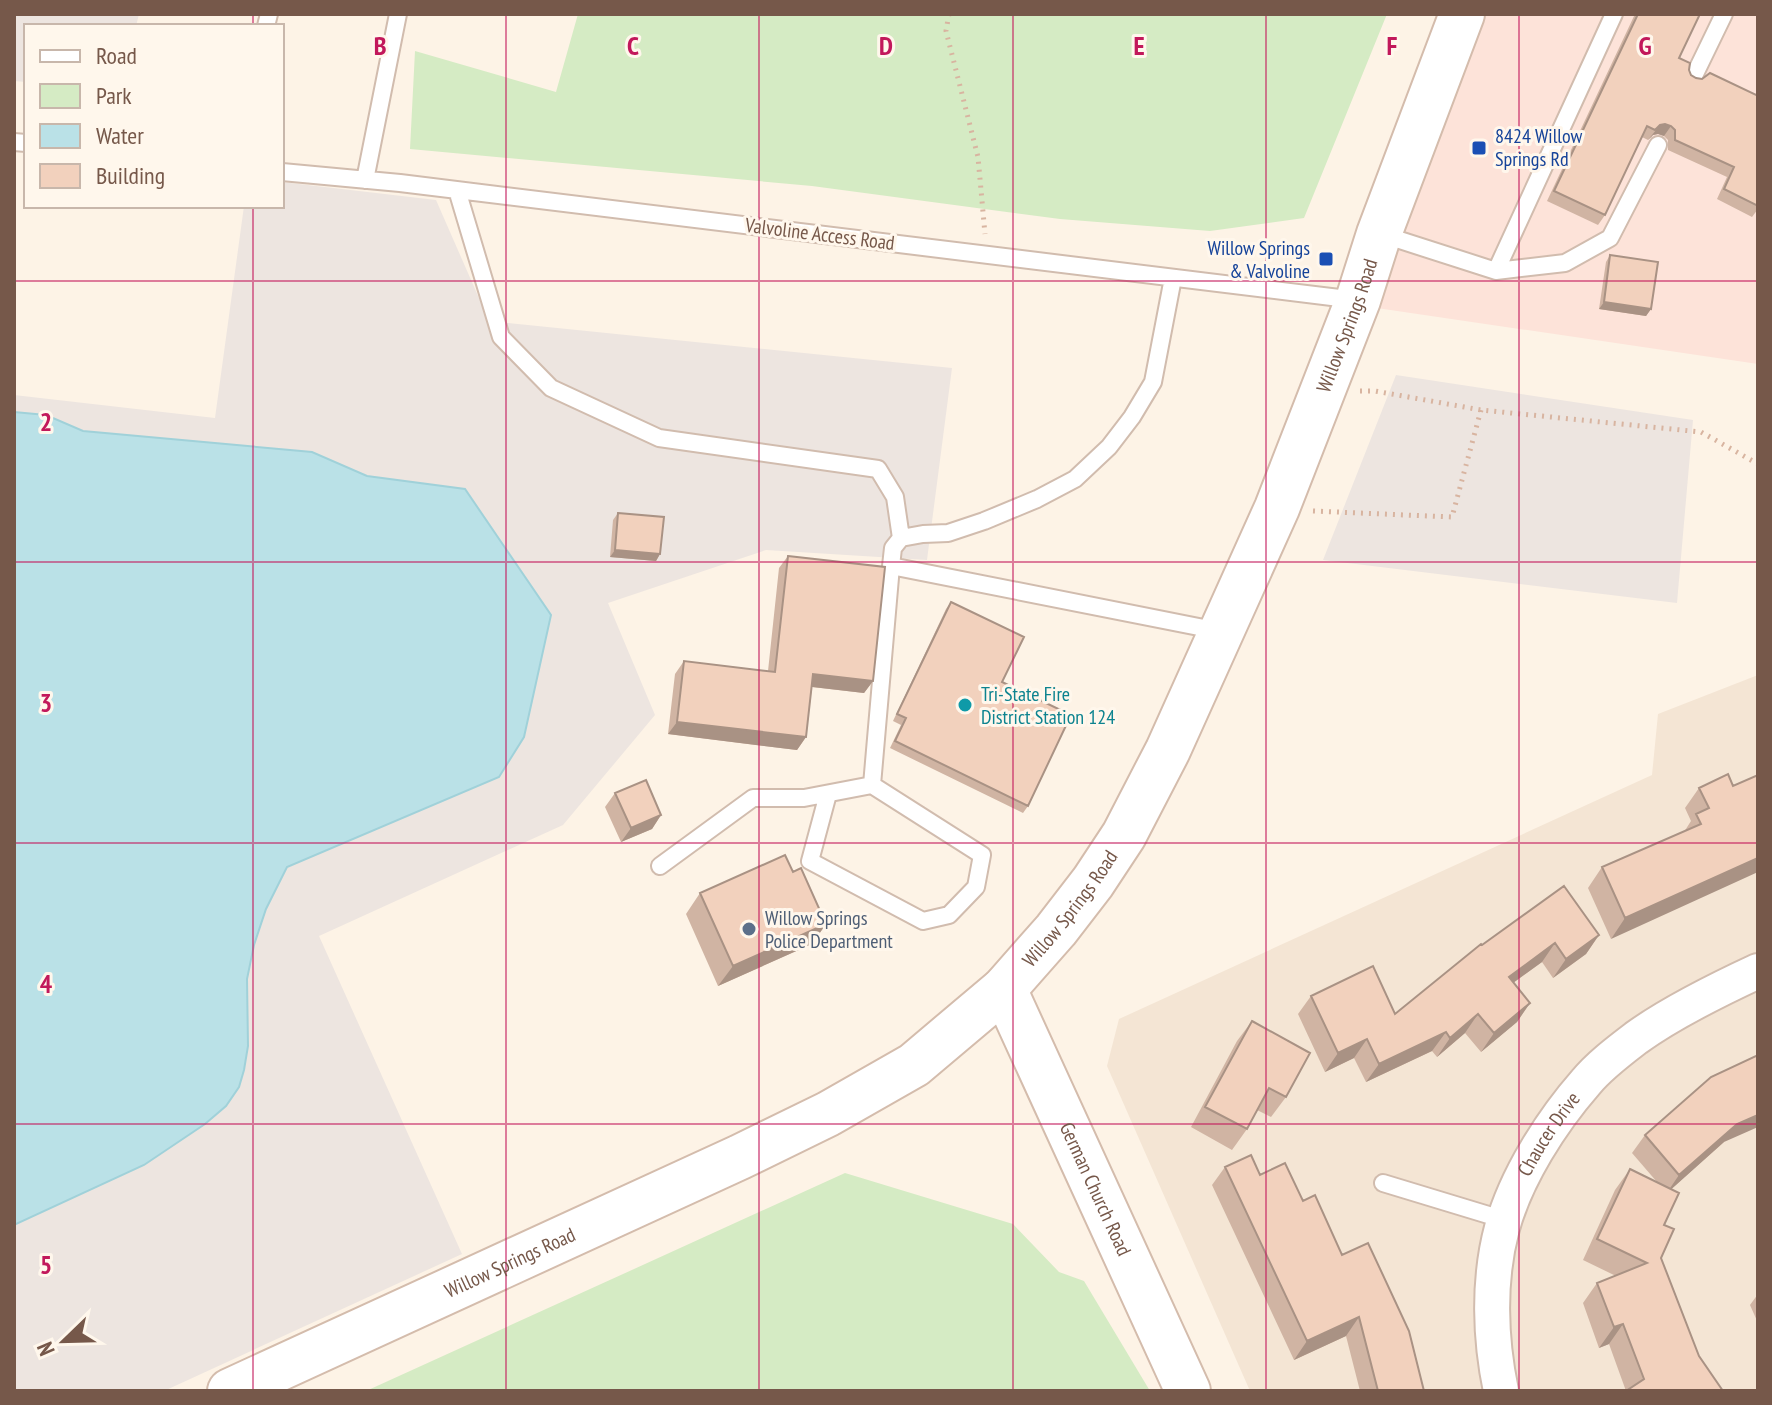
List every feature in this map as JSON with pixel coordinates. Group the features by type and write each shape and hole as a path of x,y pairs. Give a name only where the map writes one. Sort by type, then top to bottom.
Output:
{"main road":[{"name":"Willow Springs Road","path":"230,1391 828,1114 914,1065 1004,989 1093,882 1124,835 1168,750 1277,508 1358,300 1379,234 1462,14"},
{"name":"German Church Road","path":"1004,989 1188,1391"}],"street":[{"name":"Chaucer Drive","path":"1501,1391 1494,1340 1493,1279 1502,1227 1519,1182 1552,1127 1587,1080 1635,1039 1662,1021 1758,971"}],"lane":[{"path":"365,180 398,14"},
{"path":"1496,271 1614,14"},
{"path":"1693,78 1724,14"},
{"path":"1379,234 1496,271 1565,263 1610,238 1658,145"},
{"name":"Valvoline Access Road","path":"284,172 457,190 1358,300"},
{"path":"457,190 501,337 551,388 659,438 878,469 895,497 901,538"},
{"path":"872,785 893,548 901,538 948,533 1037,499 1075,479 1109,447 1153,382 1173,278"},
{"path":"891,566 1221,632"},
{"path":"660,866 753,798 804,798 872,785 982,855 976,887 949,915 923,921 810,861 828,794"},
{"path":"1383,1183 1505,1220"}],"path":[{"path":"949,14 946,31 978,157 987,255"},
{"path":"1323,389 1375,391 1481,410 1701,432 1758,464"},
{"path":"1277,508 1452,517 1481,410"}],"shaded area":[{"path":"14,14 139,14 136,24 24,24 24,82 14,81"},
{"path":"1479,14 1758,14 1758,364 1370,307"},
{"path":"284,182 436,200 489,321 952,368 927,560 766,550 608,603 655,715 563,825 319,936 462,1254 164,1391 14,1391 14,395 215,418 244,208 284,208"},
{"path":"1396,375 1693,420 1677,603 1323,560"},
{"path":"1758,675 1758,1391 1250,1391 1107,1066 1119,1019 1652,775 1658,714"}],"green space":[{"path":"578,14 1387,14 1304,218 1210,231 1060,219 812,186 410,149 415,51 556,92"},
{"path":"845,1173 1013,1224 1059,1272 1084,1281 1150,1391 366,1391"}],"water":[{"path":"14,412 46,415 83,431 312,452 367,476 465,489 551,615 524,737 499,777 287,867 266,909 254,945 247,979 248,1046 244,1070 239,1087 226,1106 144,1165 14,1225"}],"building":[{"path":"1638,14 1700,14 1679,58 1690,63 1691,75 1702,79 1710,73 1758,94 1758,206 1724,189 1734,167 1675,140 1675,130 1665,124 1655,130 1647,126 1605,215 1554,191"},
{"path":"1610,255 1658,262 1651,309 1604,302"},
{"path":"618,513 664,517 660,554 615,550"},
{"path":"788,556 885,567 873,681 813,674 806,737 677,722 684,661 775,672"},
{"name":"Tri-State Fire District Station 124","path":"951,602 1024,637 1002,682 1071,715 1028,806 895,741 906,718 897,714"},
{"path":"1728,774 1733,786 1758,775 1758,858 1625,918 1602,867 1701,824 1696,814 1709,808 1699,788"},
{"path":"646,780 661,815 631,828 615,793"},
{"name":"Willow Springs Police Department","path":"785,855 793,872 801,868 826,924 733,966 700,893"},
{"path":"1564,886 1599,935 1566,959 1555,943 1509,977 1530,1003 1494,1033 1478,1014 1450,1038 1446,1032 1379,1064 1367,1039 1338,1053 1311,996 1373,966 1395,1014 1481,944"},
{"path":"1252,1021 1310,1053 1286,1097 1269,1088 1247,1129 1205,1107"},
{"path":"1758,1055 1758,1115 1737,1124 1679,1175 1645,1135 1711,1077"},
{"path":"1251,1155 1260,1175 1285,1163 1303,1201 1315,1195 1342,1255 1368,1243 1409,1331 1424,1391 1378,1391 1359,1317 1307,1341 1225,1167"},
{"path":"1630,1169 1679,1193 1664,1225 1674,1229 1661,1258 1699,1356 1723,1391 1626,1391 1644,1379 1623,1324 1614,1327 1597,1283 1647,1263 1597,1239"}],"place":[{"name":"8424 Willow Springs Rd","path":"1479,148"},
{"name":"Willow Springs & Valvoline","path":"1326,259"},
{"name":"Tri-State Fire District Station 124","path":"965,705"},
{"name":"Willow Springs Police Department","path":"749,929"}]}
